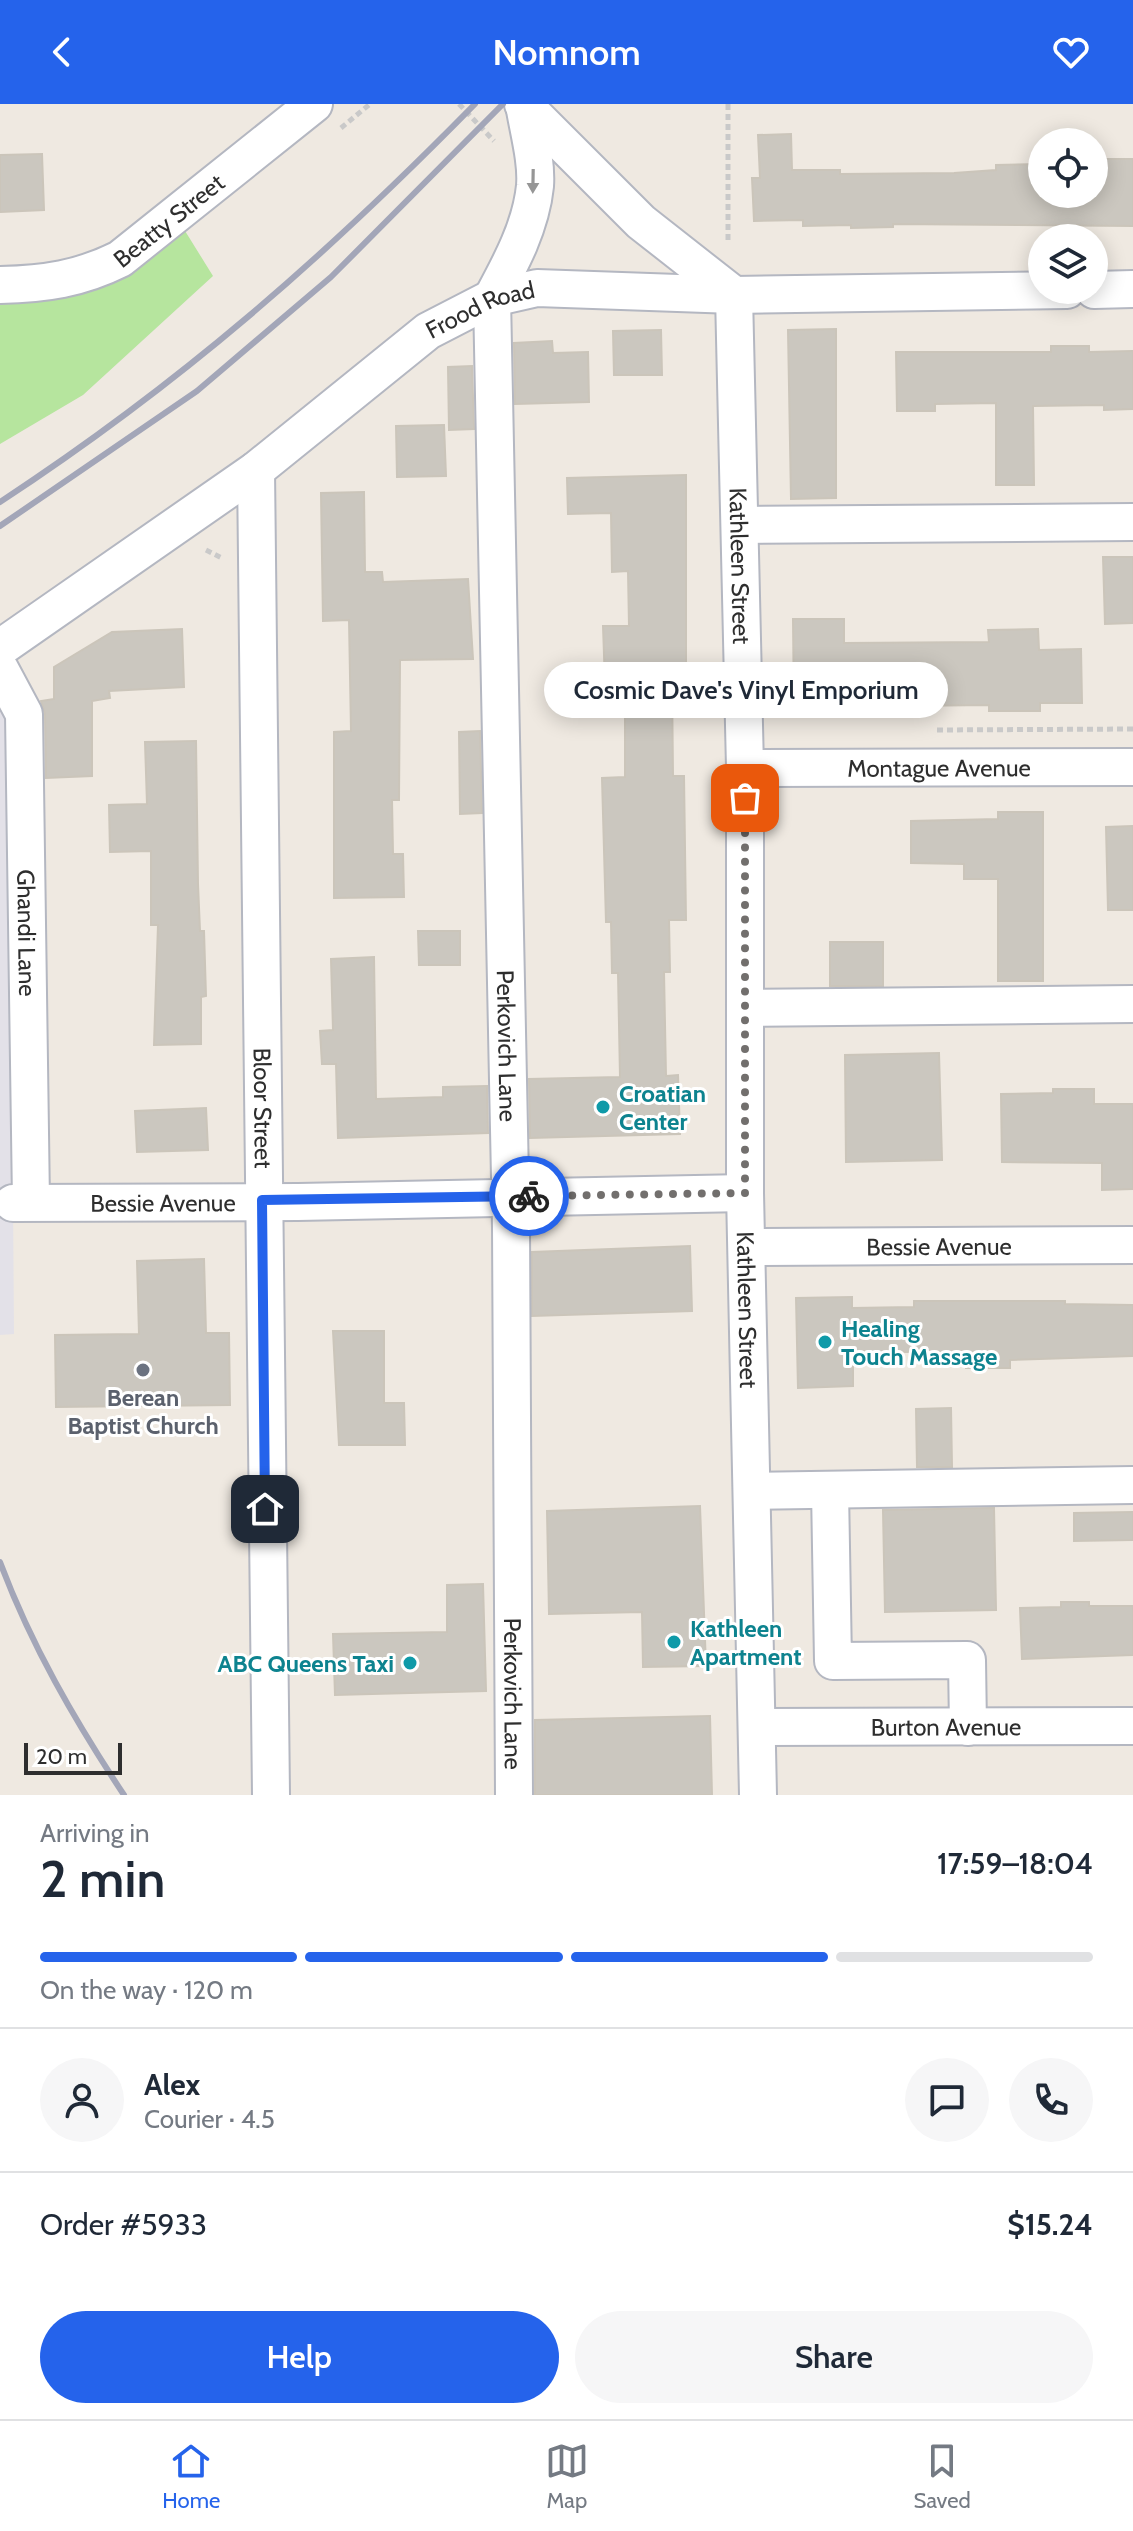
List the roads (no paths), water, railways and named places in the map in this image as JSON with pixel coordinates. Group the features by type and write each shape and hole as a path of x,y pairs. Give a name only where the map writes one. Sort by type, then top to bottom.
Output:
{"street":[{"name":"Beatty Street","path":"0,285 49,284 89,274 120,259 314,104"},
{"path":"524,104 641,222 734,295"},
{"path":"492,298 523,232 535,185 524,104"},
{"name":"Frood Road","path":"0,648 256,470 428,331 492,298 537,288 734,295 1028,291"},
{"path":"1108,290 1133,289"},
{"name":"Kathleen Street","path":"734,295 745,768 745,1193 758,1795"},
{"name":"Perkovich Lane","path":"492,298 510,1196 514,1795"},
{"name":"Bloor Street","path":"256,470 271,1795"},
{"path":"740,525 1133,522"},
{"name":"Ghandi Lane","path":"0,669 24,714 22,1202"},
{"name":"Montague Avenue","path":"745,768 1133,767"},
{"path":"745,1008 1133,1004"},
{"name":"Bessie Avenue","path":"22,1202 745,1193"},
{"name":"Bessie Avenue","path":"747,1247 1133,1245"},
{"path":"752,1491 1133,1485"},
{"path":"830,1490 833,1661 967,1660 968,1727"},
{"name":"Burton Avenue","path":"758,1727 1133,1726"}],"railway":[{"path":"0,502 129,412 249,316 363,214 475,104"},
{"path":"0,526 197,391 331,277 503,104"},
{"path":"0,1562 55,1682 124,1795"}],"place":[{"name":"Cosmic Dave's Vinyl Emporium","path":"745,798"},
{"name":"Croatian Center","path":"603,1107"},
{"name":"Healing Touch Massage","path":"825,1342"},
{"name":"Berean Baptist Church","path":"143,1370"},
{"name":"Kathleen Apartment","path":"674,1642"},
{"name":"ABC Queens Taxi","path":"410,1663"}]}
